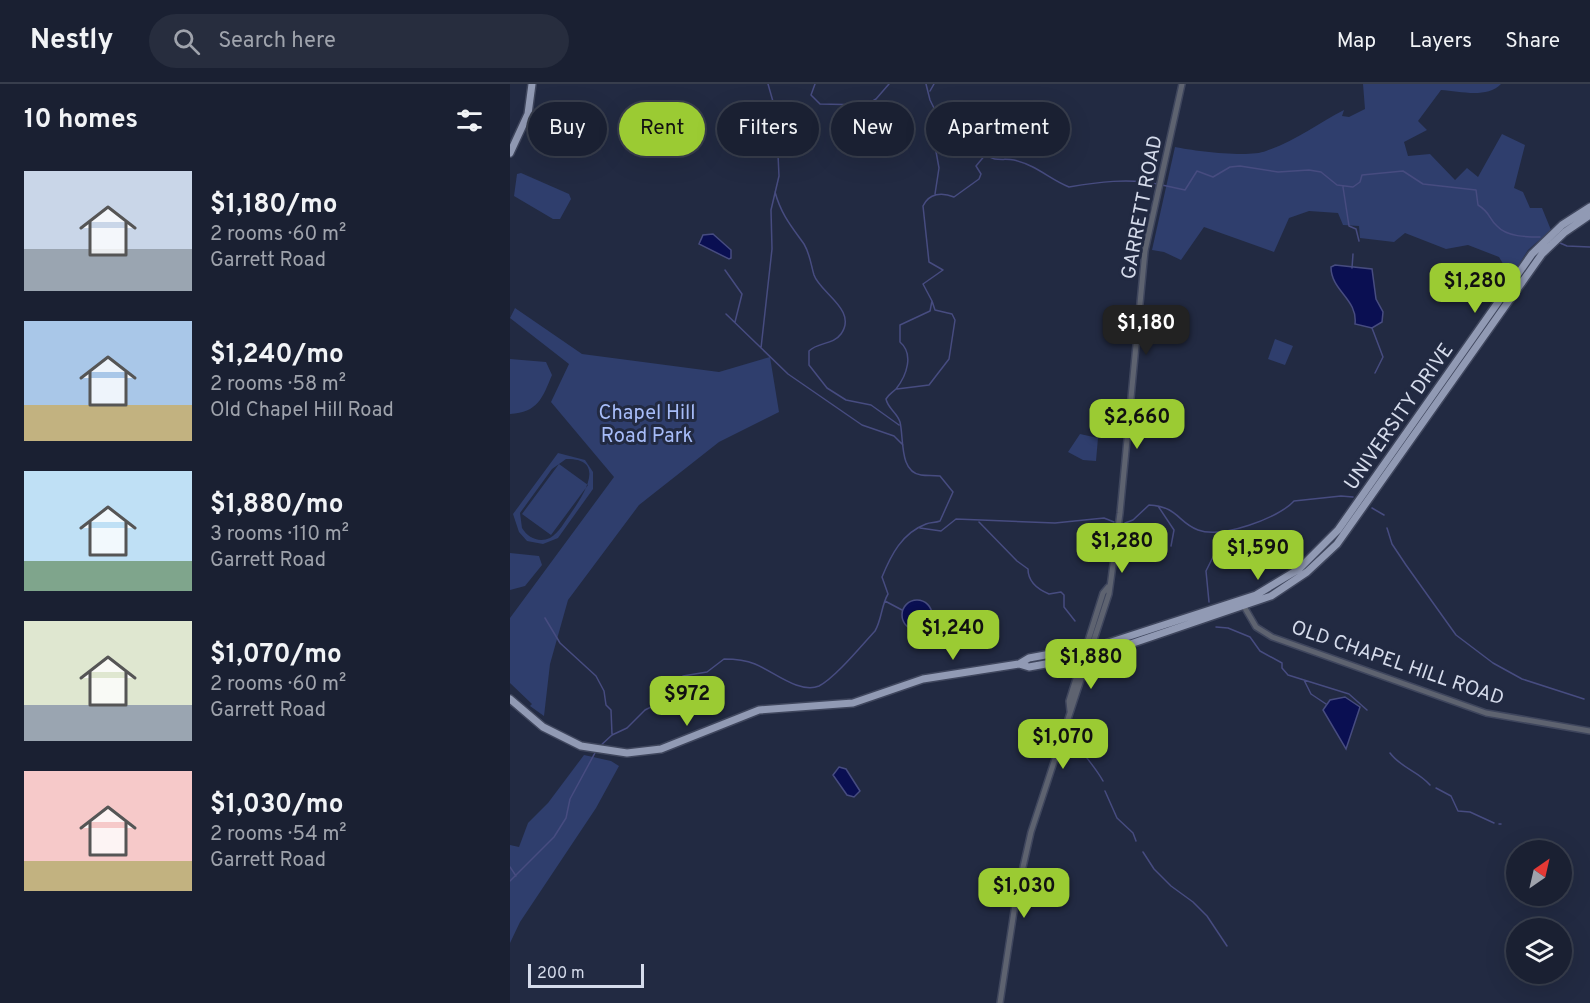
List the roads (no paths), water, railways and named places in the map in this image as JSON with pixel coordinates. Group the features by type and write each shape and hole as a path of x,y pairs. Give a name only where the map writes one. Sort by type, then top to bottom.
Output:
{"main road":[{"path":"510,153 528,114 532,84"},
{"name":"UNIVERSITY DRIVE","path":"1243,604 1284,580 1310,561 1330,540 1526,262 1555,231 1590,207"},
{"name":"UNIVERSITY DRIVE","path":"1243,604 1270,596 1295,581 1336,544 1537,261 1557,239 1590,216"},
{"path":"510,699 543,727 581,746 612,752 641,752 675,745 759,710 853,703 923,679 1019,664 1029,658 1090,647 1243,604"},
{"path":"1019,664 1029,667 1086,658 1243,604"}],"street":[{"name":"GARRETT ROAD","path":"1000,1003 1023,862 1070,712 1069,701 1090,647 1103,593 1108,587 1118,529 1143,265 1156,191 1182,84"},
{"name":"OLD CHAPEL HILL ROAD","path":"1243,604 1256,627 1268,635 1495,715 1590,731"}],"waterway":[{"path":"761,348 772,249 771,210 779,176 776,112 768,84"},
{"path":"815,84 811,95 820,104 866,105 876,99 889,84"},
{"path":"926,84 930,100 939,118 935,146 939,168 935,194"},
{"path":"930,91 934,84"},
{"path":"599,747 612,735 627,728 645,710 677,694 676,685 683,676 707,672 724,659 740,660 762,667 786,681 811,688 819,686 840,669 875,631 888,594 882,577 889,561 898,546 910,533 928,523 940,521 953,492 940,476 921,475 909,468 904,453 900,422 886,399 896,389 906,371 908,358 900,342 900,325 930,311 932,301 923,284 943,270 929,262 923,206 932,196 945,194 954,197 979,179 981,174 976,166 984,156"},
{"path":"989,156 1022,163 1069,187 1124,181 1157,184"},
{"path":"1162,185 1185,190 1197,171 1213,177 1230,167 1240,166 1278,172 1309,170 1321,172 1337,185 1353,187 1360,182 1362,175 1403,171 1423,184 1476,190 1478,205 1501,230 1517,236 1540,237"},
{"path":"1343,187 1349,226 1356,229 1359,241"},
{"path":"775,192 783,213 806,248 814,275 845,317 845,325 838,338 809,351 809,365 827,388 846,400 871,405 899,425"},
{"path":"1560,243 1567,246 1590,247"},
{"path":"1352,268 1353,254"},
{"path":"725,270 742,294 735,322"},
{"path":"897,389 929,385 949,359 955,320 952,314 935,310 932,301"},
{"path":"726,314 788,374 862,425 894,436 903,445"},
{"path":"1372,328 1383,357 1375,373"},
{"path":"1125,523 1133,520 1149,505 1159,506 1172,512 1198,530 1221,532 1263,520 1294,501 1341,496 1353,497"},
{"path":"1158,506 1174,530 1171,546"},
{"path":"1372,508 1384,515"},
{"path":"920,528 941,531 956,519 1055,523 1104,518 1114,522"},
{"path":"979,522 1017,561 1028,569 1031,581 1037,587 1049,594 1061,592 1064,595 1064,607 1075,621"},
{"path":"1387,528 1392,544 1456,635 1493,663 1522,679 1584,699"},
{"path":"1209,602 1206,571 1219,545 1218,533"},
{"path":"885,601 902,610"},
{"path":"545,618 560,643 596,676 604,691 606,705 611,710 612,734"},
{"path":"1216,627 1228,628 1250,637 1260,651 1282,663 1282,668 1288,675 1349,694 1367,710"},
{"path":"1304,680 1311,694 1326,704"},
{"path":"1074,731 1083,752 1103,781"},
{"path":"510,881 554,837 566,818 570,799 596,751"},
{"path":"1390,753 1430,785"},
{"path":"1436,788 1451,796 1458,811 1470,812 1494,823"},
{"path":"1105,791 1117,818 1133,833 1136,841"},
{"path":"1143,852 1154,869 1207,916 1227,946"},
{"path":"510,867 516,876"}],"park label":[{"name":"Chapel Hill Road Park","path":"647,424"}]}
